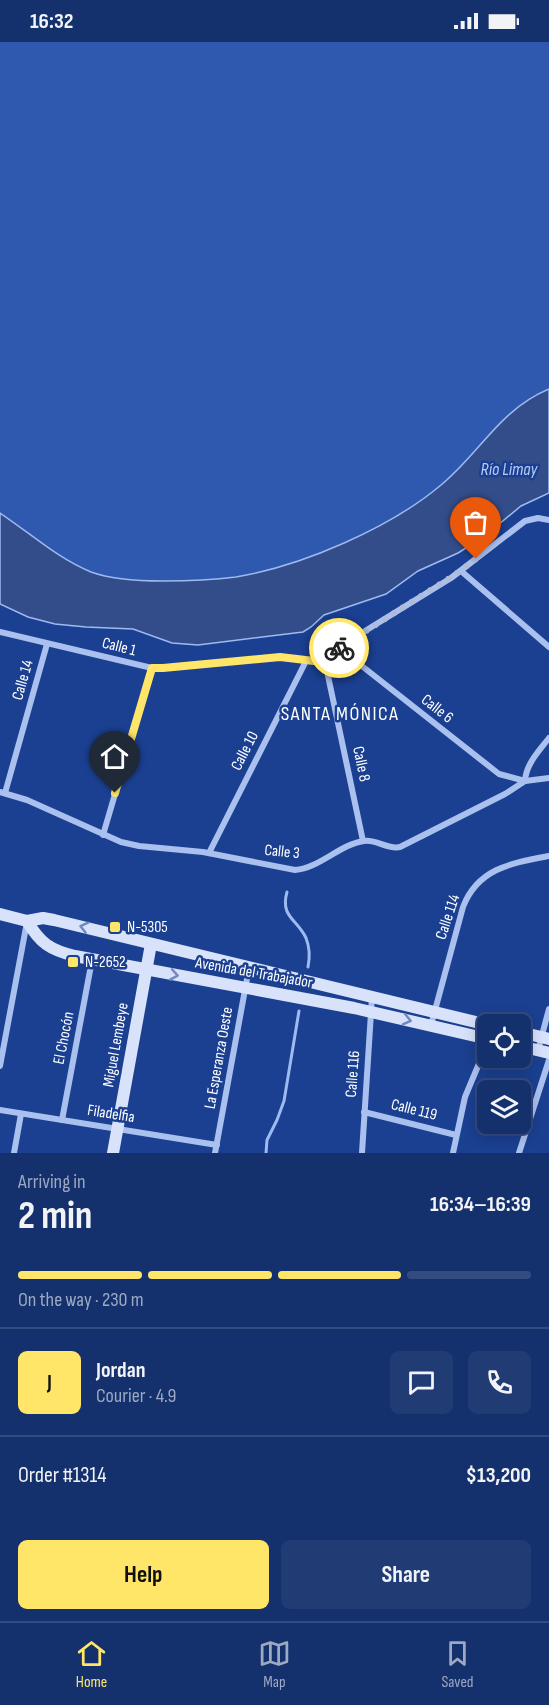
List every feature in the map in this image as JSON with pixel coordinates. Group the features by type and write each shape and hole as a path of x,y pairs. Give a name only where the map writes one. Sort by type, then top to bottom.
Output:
{"street":[{"name":"Calle 1","path":"0,632 152,668 280,657 314,661 339,648 461,571 525,521 538,518 549,520"},
{"path":"461,571 549,647"},
{"name":"Calle 14","path":"3,793 47,644"},
{"name":"Calle 6","path":"339,648 494,771 525,781"},
{"name":"Calle 8","path":"324,657 363,841"},
{"name":"Calle 10","path":"209,853 306,661"},
{"path":"103,835 152,668"},
{"path":"525,781 525,772 549,738"},
{"path":"363,841 375,841 391,848 400,847 505,794 525,781 549,778"},
{"name":"Calle 3","path":"3,793 27,800 103,835 133,845 209,853 291,869 309,867 363,841"},
{"name":"Calle 114","path":"431,1025 463,907 469,893 480,881 499,868 538,858 549,859"},
{"name":"Avenida del Trabajador","path":"0,914 27,921 50,919 477,1022"},
{"path":"0,1066 27,921"},
{"name":"Avenida del Trabajador","path":"27,921 36,936 49,947 66,954 371,1012 477,1038"},
{"name":"Miguel Lembeye","path":"113,1153 151,944"},
{"name":"El Chocón","path":"62,1120 92,960"},
{"name":"La Esperanza Oeste","path":"215,1153 249,967"},
{"name":"Calle 116","path":"362,1153 372,997"},
{"path":"544,1052 549,1008"},
{"path":"519,1153 549,1060"},
{"path":"453,1153 465,1097 477,1068"},
{"name":"Filadelfia","path":"0,1110 217,1145"},
{"name":"Calle 119","path":"364,1112 456,1135"},
{"path":"14,1153 21,1114"}],"shaded area":[{"path":"0,42 549,42 549,389 517,408 503,420 455,473 420,501 397,516 344,543 289,564 236,577 154,581 108,577 91,572 55,552 0,513"}],"water":[{"name":"Río Limay","path":"549,389 549,493 521,506 482,538 458,553 418,571 386,594 324,615 303,632 198,645 172,643 133,629 55,624 28,617 0,604 0,513 67,560 91,572 108,577 145,581 190,581 262,572 344,543 397,516 455,473 503,420 517,408"}],"waterway":[{"path":"287,892 285,900 288,913 306,938 309,953 308,967"},
{"path":"266,1153 267,1140 284,1101 299,1011"}],"way so far":[{"path":"339,648 476,559"}],"place":[{"name":"N-5305","path":"115,927"},
{"name":"N-2652","path":"73,962"}],"district":[{"name":"SANTA MÓNICA","path":"340,714"}],"route":[{"path":"115,793 152,668 280,657 314,661 339,648"}]}
